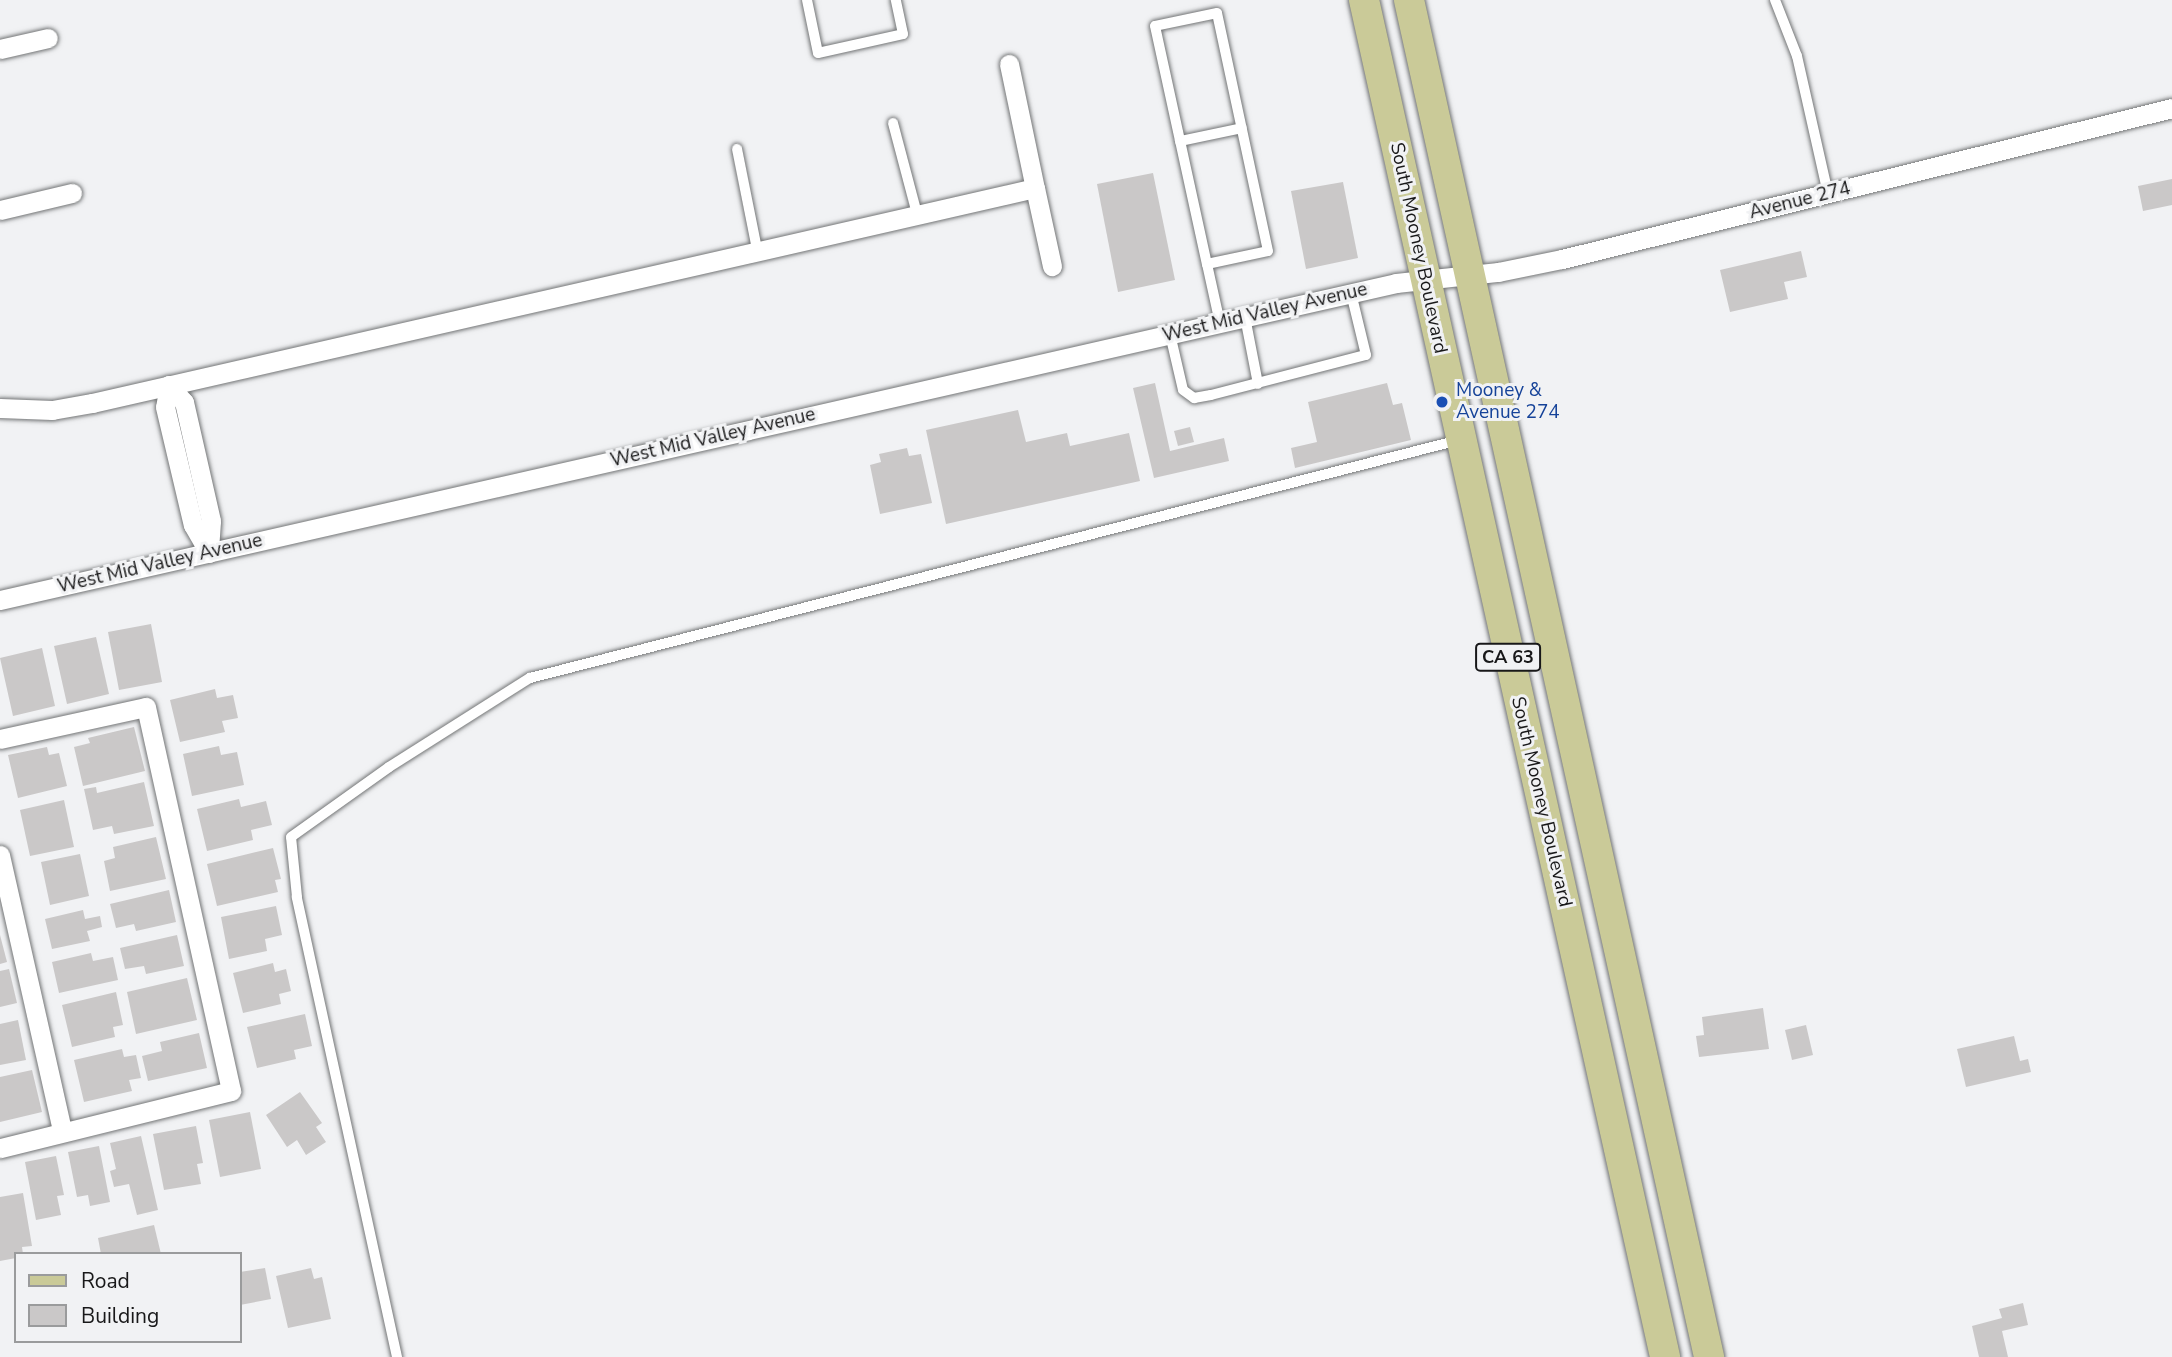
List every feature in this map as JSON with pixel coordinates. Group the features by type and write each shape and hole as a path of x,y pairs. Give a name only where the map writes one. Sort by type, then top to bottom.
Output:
{"main road":[{"name":"South Mooney Boulevard","path":"1364,0 1459,440 1665,1357"},
{"name":"CA 63","path":"1409,0 1709,1357"}],"street":[{"path":"0,49 48,38"},
{"path":"1009,64 1052,266"},
{"name":"Avenue 274","path":"1426,280 1470,276 1661,236 2172,108"},
{"path":"0,408 52,410 1035,188"},
{"path":"0,210 72,193"},
{"name":"West Mid Valley Avenue","path":"0,600 1351,293 1426,280"},
{"path":"169,385 184,402 211,521 209,553"},
{"path":"0,739 146,707 231,1091 62,1130 0,1148"},
{"path":"0,855 62,1130"}],"lane":[{"path":"807,0 818,53 903,34 896,0"},
{"path":"1775,0 1797,56 1828,194"},
{"path":"1207,264 1268,251 1217,13 1155,26 1180,141 1207,264 1220,323"},
{"path":"893,123 918,214"},
{"path":"1180,141 1242,128"},
{"path":"737,149 757,250"},
{"path":"1170,334 1187,395 1194,398 1258,384 1366,355 1351,293"},
{"path":"1245,317 1258,384"},
{"path":"397,1357 297,897 291,837 389,767 530,678 1459,440"}],"building":[{"path":"1153,173 1175,280 1118,292 1097,184"},
{"path":"2172,179 2172,205 2143,211 2138,186"},
{"path":"1343,182 1358,258 1306,269 1291,191"},
{"path":"1801,251 1807,277 1784,282 1788,299 1730,312 1720,270"},
{"path":"1155,383 1170,451 1224,438 1229,461 1154,478 1133,388"},
{"path":"1387,383 1393,405 1402,403 1411,440 1295,468 1291,448 1317,442 1308,402"},
{"path":"1018,410 1026,442 1067,433 1070,446 1129,433 1140,481 946,524 926,430"},
{"path":"1190,427 1194,442 1178,446 1174,431"},
{"path":"907,448 909,456 921,454 932,503 880,514 870,465 881,462 879,454"},
{"path":"151,624 162,682 119,690 108,632"},
{"path":"96,637 109,694 67,704 54,646"},
{"path":"42,648 55,706 13,716 0,658"},
{"path":"215,689 217,698 233,695 238,718 222,721 225,732 180,742 170,700"},
{"path":"134,727 145,771 83,786 74,747 90,743 88,738"},
{"path":"219,746 221,755 237,752 244,785 192,796 183,754"},
{"path":"47,747 49,755 59,753 67,786 18,798 8,755"},
{"path":"144,782 154,826 114,834 112,826 93,830 84,789 96,787 97,793"},
{"path":"239,799 241,807 266,801 272,825 251,830 253,840 207,851 197,809"},
{"path":"64,800 74,847 30,856 20,810"},
{"path":"156,837 166,879 110,891 104,861 115,858 113,847"},
{"path":"273,848 281,879 275,880 278,892 217,906 207,864"},
{"path":"80,854 89,896 50,905 41,862"},
{"path":"169,890 176,922 136,931 134,924 116,928 110,904"},
{"path":"276,906 282,935 265,939 267,951 229,959 221,917"},
{"path":"83,910 85,919 100,916 102,927 87,931 90,941 52,949 45,919"},
{"path":"0,935 7,962 0,964"},
{"path":"177,935 184,966 146,974 144,966 125,969 120,948"},
{"path":"91,953 93,961 113,957 118,980 59,993 52,962"},
{"path":"273,963 275,972 286,969 291,991 279,994 281,1004 243,1013 233,973"},
{"path":"9,969 17,1003 0,1007 0,971"},
{"path":"187,978 197,1020 136,1034 127,992"},
{"path":"116,992 123,1025 113,1027 115,1037 72,1047 62,1005"},
{"path":"1763,1008 1769,1049 1699,1057 1696,1036 1704,1035 1702,1017"},
{"path":"305,1014 312,1046 294,1050 296,1059 257,1068 247,1027"},
{"path":"18,1020 26,1060 0,1065 0,1024"},
{"path":"1806,1025 1813,1055 1792,1060 1785,1030"},
{"path":"199,1033 207,1068 148,1081 142,1056 162,1051 160,1042"},
{"path":"2014,1036 2020,1061 2028,1059 2031,1072 1966,1087 1957,1049"},
{"path":"122,1049 124,1057 136,1055 141,1078 129,1080 132,1091 84,1102 74,1060"},
{"path":"32,1070 42,1112 0,1122 0,1077"},
{"path":"300,1092 322,1123 316,1127 326,1142 306,1155 297,1140 287,1147 266,1115"},
{"path":"250,1112 261,1169 220,1177 209,1120"},
{"path":"196,1126 203,1163 197,1164 201,1184 164,1190 153,1134"},
{"path":"141,1136 158,1210 137,1215 129,1184 114,1187 110,1171 116,1169 110,1143"},
{"path":"99,1146 110,1202 90,1206 88,1195 77,1197 68,1152"},
{"path":"56,1156 64,1195 57,1196 61,1215 36,1220 25,1162"},
{"path":"23,1193 32,1246 22,1247 23,1252 14,1252 14,1258 0,1261 0,1197"},
{"path":"154,1225 161,1252 101,1252 98,1238"},
{"path":"265,1268 271,1299 242,1305 242,1272"},
{"path":"311,1268 314,1279 322,1277 331,1319 288,1328 276,1276"},
{"path":"2023,1303 2028,1325 2002,1331 2008,1357 1979,1357 1972,1326 2002,1318 1999,1309"}],"place":[{"name":"Mooney & Avenue 274","path":"1442,402"}]}
